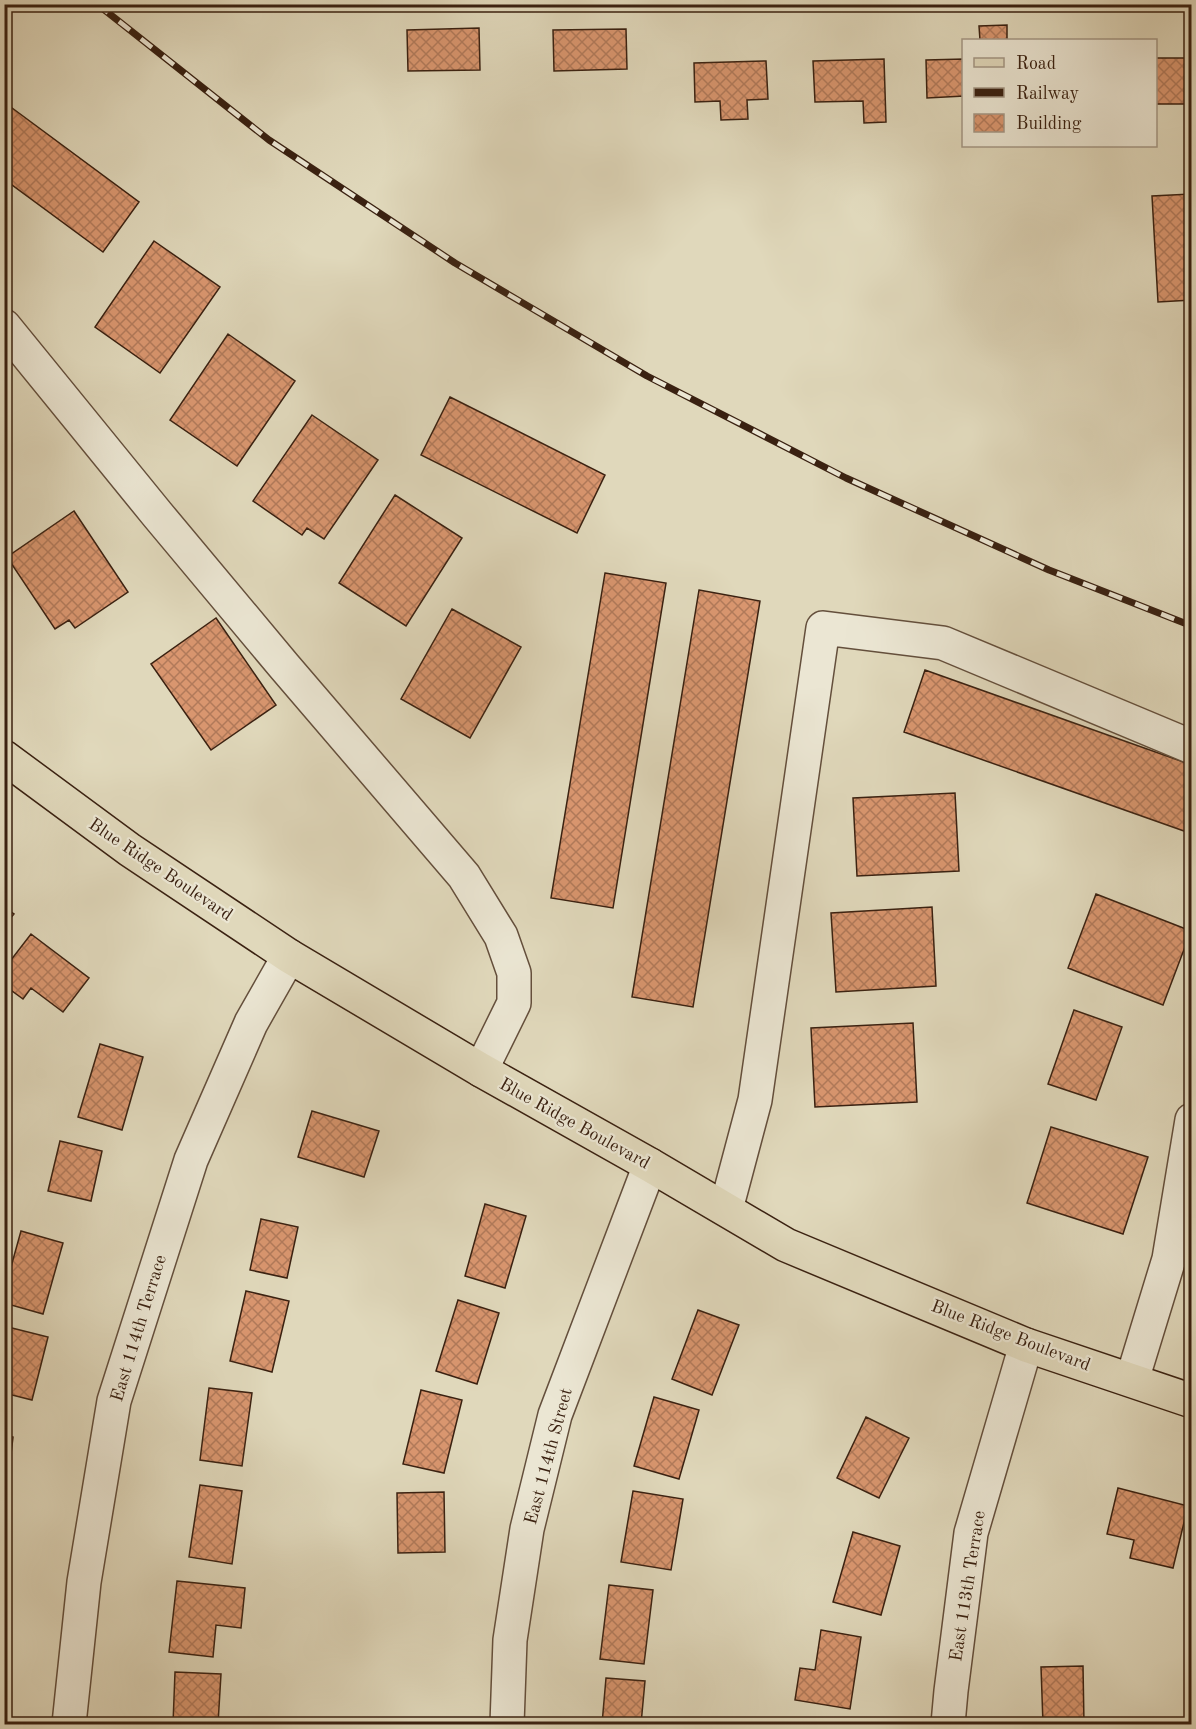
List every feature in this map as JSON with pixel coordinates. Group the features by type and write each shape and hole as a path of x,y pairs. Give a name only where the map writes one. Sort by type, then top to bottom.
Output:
{"main road":[{"name":"Blue Ridge Boulevard","path":"4,757 130,850 290,956 481,1070 786,1245 1026,1345 1191,1401"}],"street":[{"path":"4,326 276,657 464,876 501,936 514,973 514,1003 481,1070"},
{"path":"726,1209 755,1100 823,628 943,643 1191,747"},
{"name":"East 114th Terrace","path":"69,1725 84,1581 114,1401 190,1160 251,1023 290,956"},
{"path":"1132,1380 1169,1258 1191,1120"},
{"name":"East 114th Street","path":"507,1725 512,1629 527,1529 555,1415 650,1165"},
{"name":"East 113th Terrace","path":"948,1725 971,1533 1026,1345"}],"building":[{"path":"1007,25 1007,39 980,39 979,26"},
{"path":"479,28 480,70 408,71 407,30"},
{"path":"626,29 627,69 554,71 553,30"},
{"path":"1157,58 1192,58 1192,104 1157,104"},
{"path":"884,59 886,122 864,123 863,101 815,102 813,61"},
{"path":"962,59 962,96 927,98 926,60"},
{"path":"766,61 768,99 747,100 748,119 721,120 720,101 695,102 694,63"},
{"path":"4,102 139,202 103,252 4,179"},
{"path":"1191,194 1192,300 1158,302 1152,196"},
{"path":"154,241 220,287 160,373 95,327"},
{"path":"228,334 295,381 237,466 170,420"},
{"path":"450,397 605,475 577,533 421,455"},
{"path":"312,415 378,460 324,539 307,528 302,535 253,501"},
{"path":"395,495 462,538 406,626 339,583"},
{"path":"74,511 128,592 75,628 69,620 55,629 7,557"},
{"path":"605,573 666,583 613,908 551,898"},
{"path":"699,590 760,601 693,1007 632,997"},
{"path":"452,609 521,647 470,738 401,699"},
{"path":"216,618 276,705 211,750 151,664"},
{"path":"925,670 1192,765 1192,812 1184,831 904,732"},
{"path":"955,793 959,871 857,876 853,798"},
{"path":"1096,894 1191,931 1163,1005 1068,968"},
{"path":"4,907 14,914 4,926"},
{"path":"932,907 936,986 836,992 831,913"},
{"path":"31,934 89,978 63,1012 31,988 23,999 4,985 4,969"},
{"path":"1074,1010 1122,1027 1096,1100 1048,1084"},
{"path":"913,1023 917,1102 815,1107 811,1028"},
{"path":"100,1044 143,1057 122,1130 78,1117"},
{"path":"312,1111 379,1131 364,1177 298,1157"},
{"path":"1051,1127 1148,1157 1123,1234 1027,1203"},
{"path":"60,1141 102,1151 91,1201 48,1191"},
{"path":"485,1204 526,1216 505,1288 465,1276"},
{"path":"261,1219 298,1227 287,1278 250,1270"},
{"path":"21,1231 63,1243 43,1314 4,1303 4,1292"},
{"path":"246,1291 289,1301 272,1372 230,1361"},
{"path":"458,1300 499,1313 477,1384 436,1371"},
{"path":"698,1310 739,1325 712,1395 672,1379"},
{"path":"4,1326 48,1337 32,1400 4,1393"},
{"path":"209,1388 252,1393 242,1466 200,1460"},
{"path":"421,1390 462,1400 444,1473 403,1464"},
{"path":"654,1397 699,1410 679,1479 634,1466"},
{"path":"866,1417 909,1438 879,1498 837,1478"},
{"path":"4,1435 13,1437 6,1496 4,1495"},
{"path":"200,1485 242,1491 232,1564 189,1557"},
{"path":"1118,1488 1188,1506 1173,1568 1130,1558 1134,1540 1107,1534"},
{"path":"633,1491 683,1499 671,1570 621,1562"},
{"path":"444,1492 445,1552 398,1553 397,1493"},
{"path":"853,1532 900,1546 881,1615 833,1602"},
{"path":"4,1533 8,1534 4,1565"},
{"path":"177,1581 245,1588 241,1628 216,1625 213,1657 169,1652"},
{"path":"609,1585 653,1590 644,1664 600,1659"},
{"path":"821,1630 861,1637 850,1709 795,1700 800,1668 815,1670"},
{"path":"1083,1666 1084,1724 1043,1724 1041,1667"},
{"path":"175,1672 221,1674 218,1724 173,1724"},
{"path":"606,1678 645,1681 641,1724 602,1724"}],"railway":[{"path":"97,4 269,140 455,263 647,376 846,478 1049,570 1192,626"}]}
